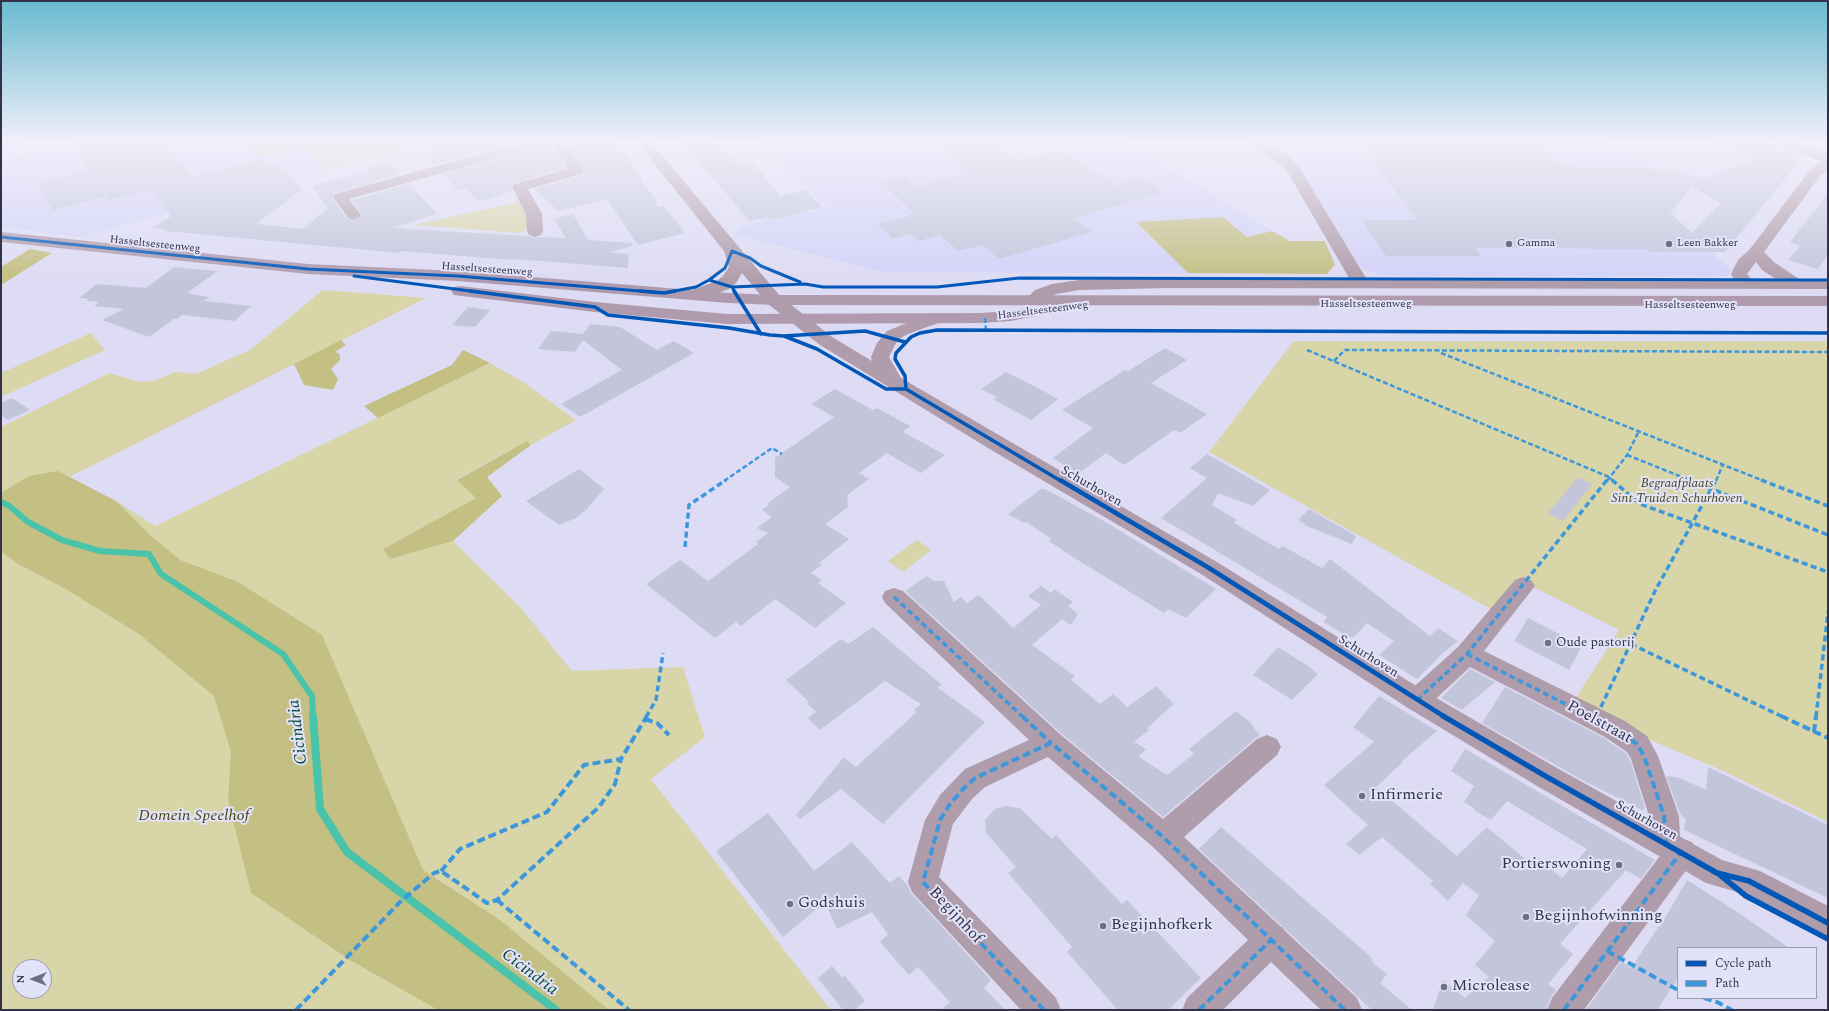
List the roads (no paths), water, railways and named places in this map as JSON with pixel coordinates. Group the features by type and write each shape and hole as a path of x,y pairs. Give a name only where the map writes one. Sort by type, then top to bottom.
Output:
{"main road":[{"name":"Hasseltsesteenweg","path":"1,237 308,269 469,292 634,311 727,319 980,318 1005,316 1086,304 1828,306"},
{"name":"Hasseltsesteenweg","path":"308,269 458,276 774,300 1828,301"}],"street":[{"path":"353,215 340,197 371,188"},
{"path":"520,188 534,214 535,232"},
{"name":"Schurhoven","path":"682,188 774,300 796,319 826,341 995,443 1209,568 1417,700 1547,777 1717,873 1749,881 1828,923"},
{"path":"1304,188 1360,283"},
{"path":"1746,284 1739,274 1744,264 1756,252 1804,188"},
{"path":"695,295 723,285 730,279 737,267 732,251"},
{"path":"1756,252 1768,266 1795,284"},
{"path":"1034,300 1041,294 1052,290 1079,286 1170,283 1828,284"},
{"path":"893,381 882,364 880,357 886,344 893,335 902,330 935,318"},
{"path":"1417,700 1467,654 1523,586"},
{"path":"894,597 1051,743 1163,836 1345,1010"},
{"name":"Poelstraat","path":"1467,654 1614,729 1638,744 1644,756 1674,848"},
{"name":"Begijnhof","path":"1044,1010 923,882 940,820 950,804 962,790 975,778 1051,743"},
{"path":"1163,836 1267,747"},
{"path":"1564,1010 1674,848"},
{"path":"1717,873 1746,896 1828,940"},
{"path":"1199,1010 1272,939"}],"waterway":[{"name":"Cicindria","path":"1,502 8,505 28,522 62,540 100,551 149,554 161,574 283,654 312,696 313,717"},
{"name":"Cicindria","path":"313,716 320,809 347,852 556,1010"}],"place":[{"name":"Gamma","path":"1509,244"},
{"name":"Leen Bakker","path":"1669,244"},
{"name":"Oude pastorij","path":"1548,643"},
{"name":"Infirmerie","path":"1362,796"},
{"name":"Portierswoning","path":"1619,865"},
{"name":"Godshuis","path":"790,904"},
{"name":"Begijnhofwinning","path":"1526,917"},
{"name":"Begijnhofkerk","path":"1103,926"},
{"name":"Microlease","path":"1444,987"}],"park label":[{"name":"Begraafplaats Sint-Truiden Schurhoven","path":"1677,492"},
{"name":"Domein Speelhof","path":"194,817"}]}
